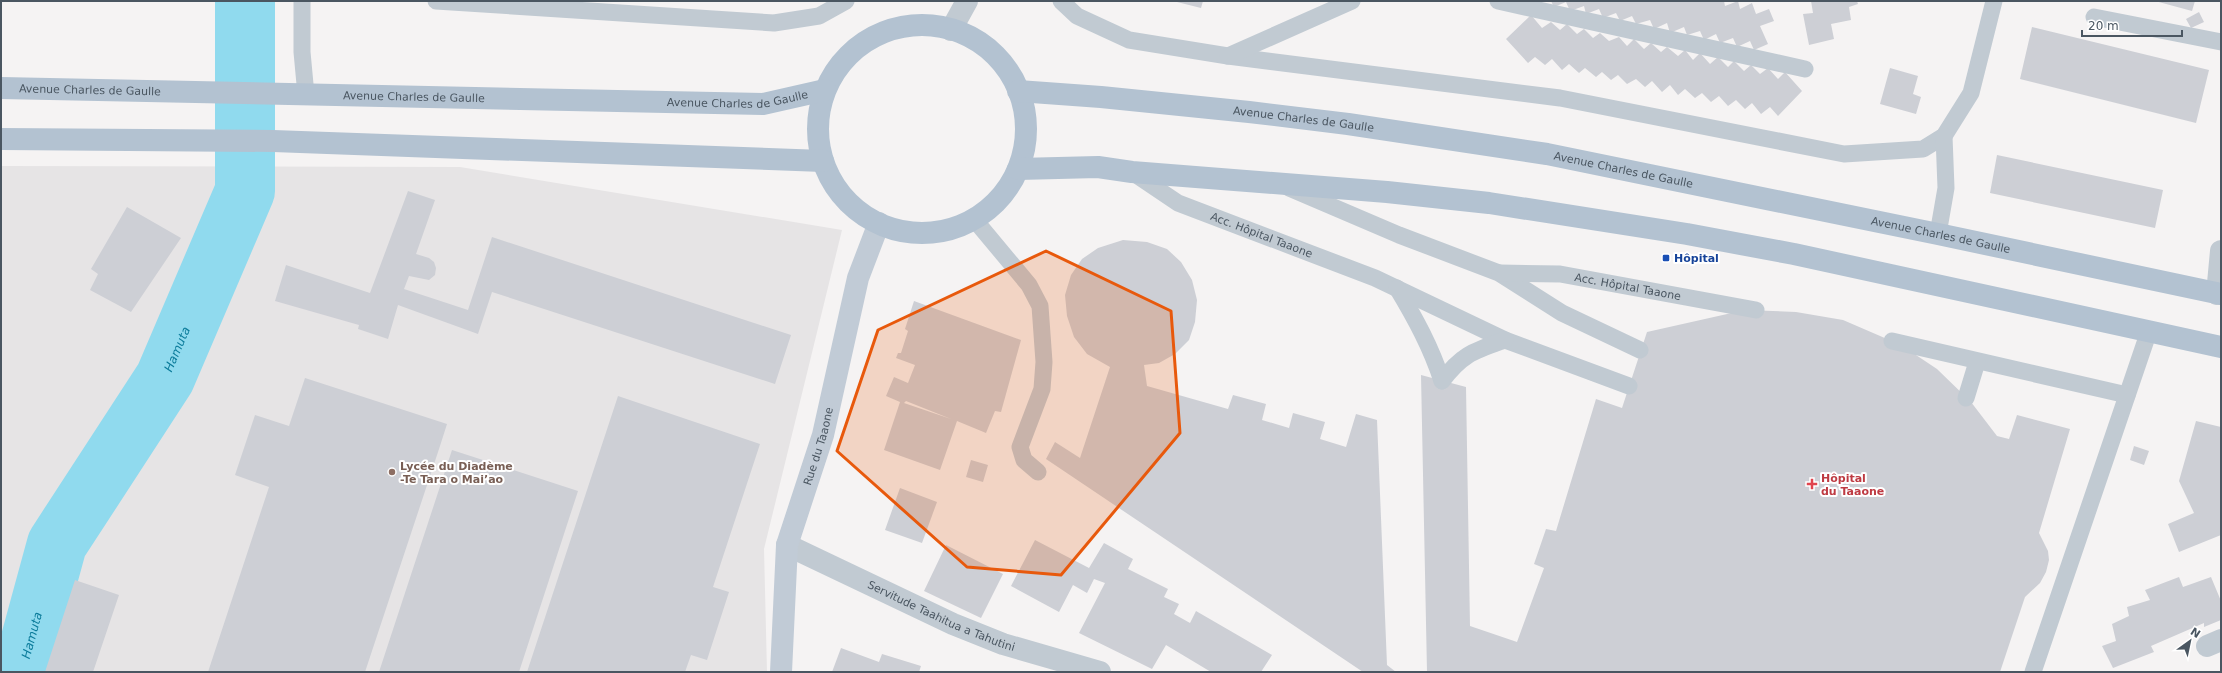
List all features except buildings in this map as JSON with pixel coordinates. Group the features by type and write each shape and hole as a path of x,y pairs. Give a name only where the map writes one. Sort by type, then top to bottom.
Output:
{"main road":[{"name":"Avenue Charles de Gaulle","path":"923,25 950,30 972,39 992,53 1007,70 1023,104 1026,130 1022,156 1018,169 1000,198 974,219 951,229 927,233 902,231 878,223 854,208 839,191 823,161 818,137 818,125 825,90 839,66 870,39 896,29 909,26 923,25"},
{"name":"Avenue Charles de Gaulle","path":"1,88 763,104 825,90"},
{"name":"Avenue Charles de Gaulle","path":"1018,91 1101,97 1249,112 1348,124 1547,154 1938,234 2219,294"},
{"path":"1,139 273,141 823,161"},
{"path":"1018,169 1098,167 1132,172 1387,192 1489,203 1687,234 1794,254 2221,347"},
{"name":"Rue du Taaone","path":"781,672 788,545 823,434 858,278 878,223"}],"street":[{"path":"950,30 967,1"},
{"path":"2219,294 2221,251"},
{"name":"Servitude Taahitua a Tahutini","path":"788,545 953,624 1002,644 1100,672"}],"lane":[{"path":"302,1 302,52 306,94"},
{"path":"436,1 774,23 819,16 846,1"},
{"path":"1062,1 1077,16 1129,40 1228,56 1560,98 1844,154 1923,149 1944,136 1971,93 1994,1"},
{"path":"1228,56 1352,1"},
{"path":"1498,1 1805,69"},
{"path":"2094,17 2221,42"},
{"path":"1938,234 1946,188 1944,136"},
{"name":"Acc. Hôpital Taaone","path":"1132,172 1178,203 1396,288 1505,340 1629,386"},
{"path":"1278,183 1399,235 1500,273 1562,314 1640,350"},
{"path":"974,219 1029,285 1040,306 1044,362 1042,389 1020,447 1024,460 1038,472"},
{"name":"Acc. Hôpital Taaone","path":"1500,273 1560,274 1756,310"},
{"path":"1396,288 1417,322 1433,354 1442,381 1453,365 1464,356 1505,340"},
{"path":"2033,672 2148,331"},
{"path":"1892,341 1977,362 2127,395"},
{"path":"1966,398 1977,362"}],"highlighted area":[{"path":"1046,251 1171,311 1180,433 1061,575 967,567 837,451 878,330"}],"shaded area":[{"name":"Lycée du Diadème -Te Tara o Mai’ao","path":"1,166 460,167 842,230 764,549 767,672 1,672"}],"waterway":[{"name":"Hamuta","path":"22,672 57,544 165,378 245,191 245,1"}],"place":[{"name":"Hôpital","path":"1666,258"},
{"name":"Lycée du Diadème -Te Tara o Mai’ao","path":"392,472"},
{"name":"Hôpital du Taaone","path":"1812,484"}]}
